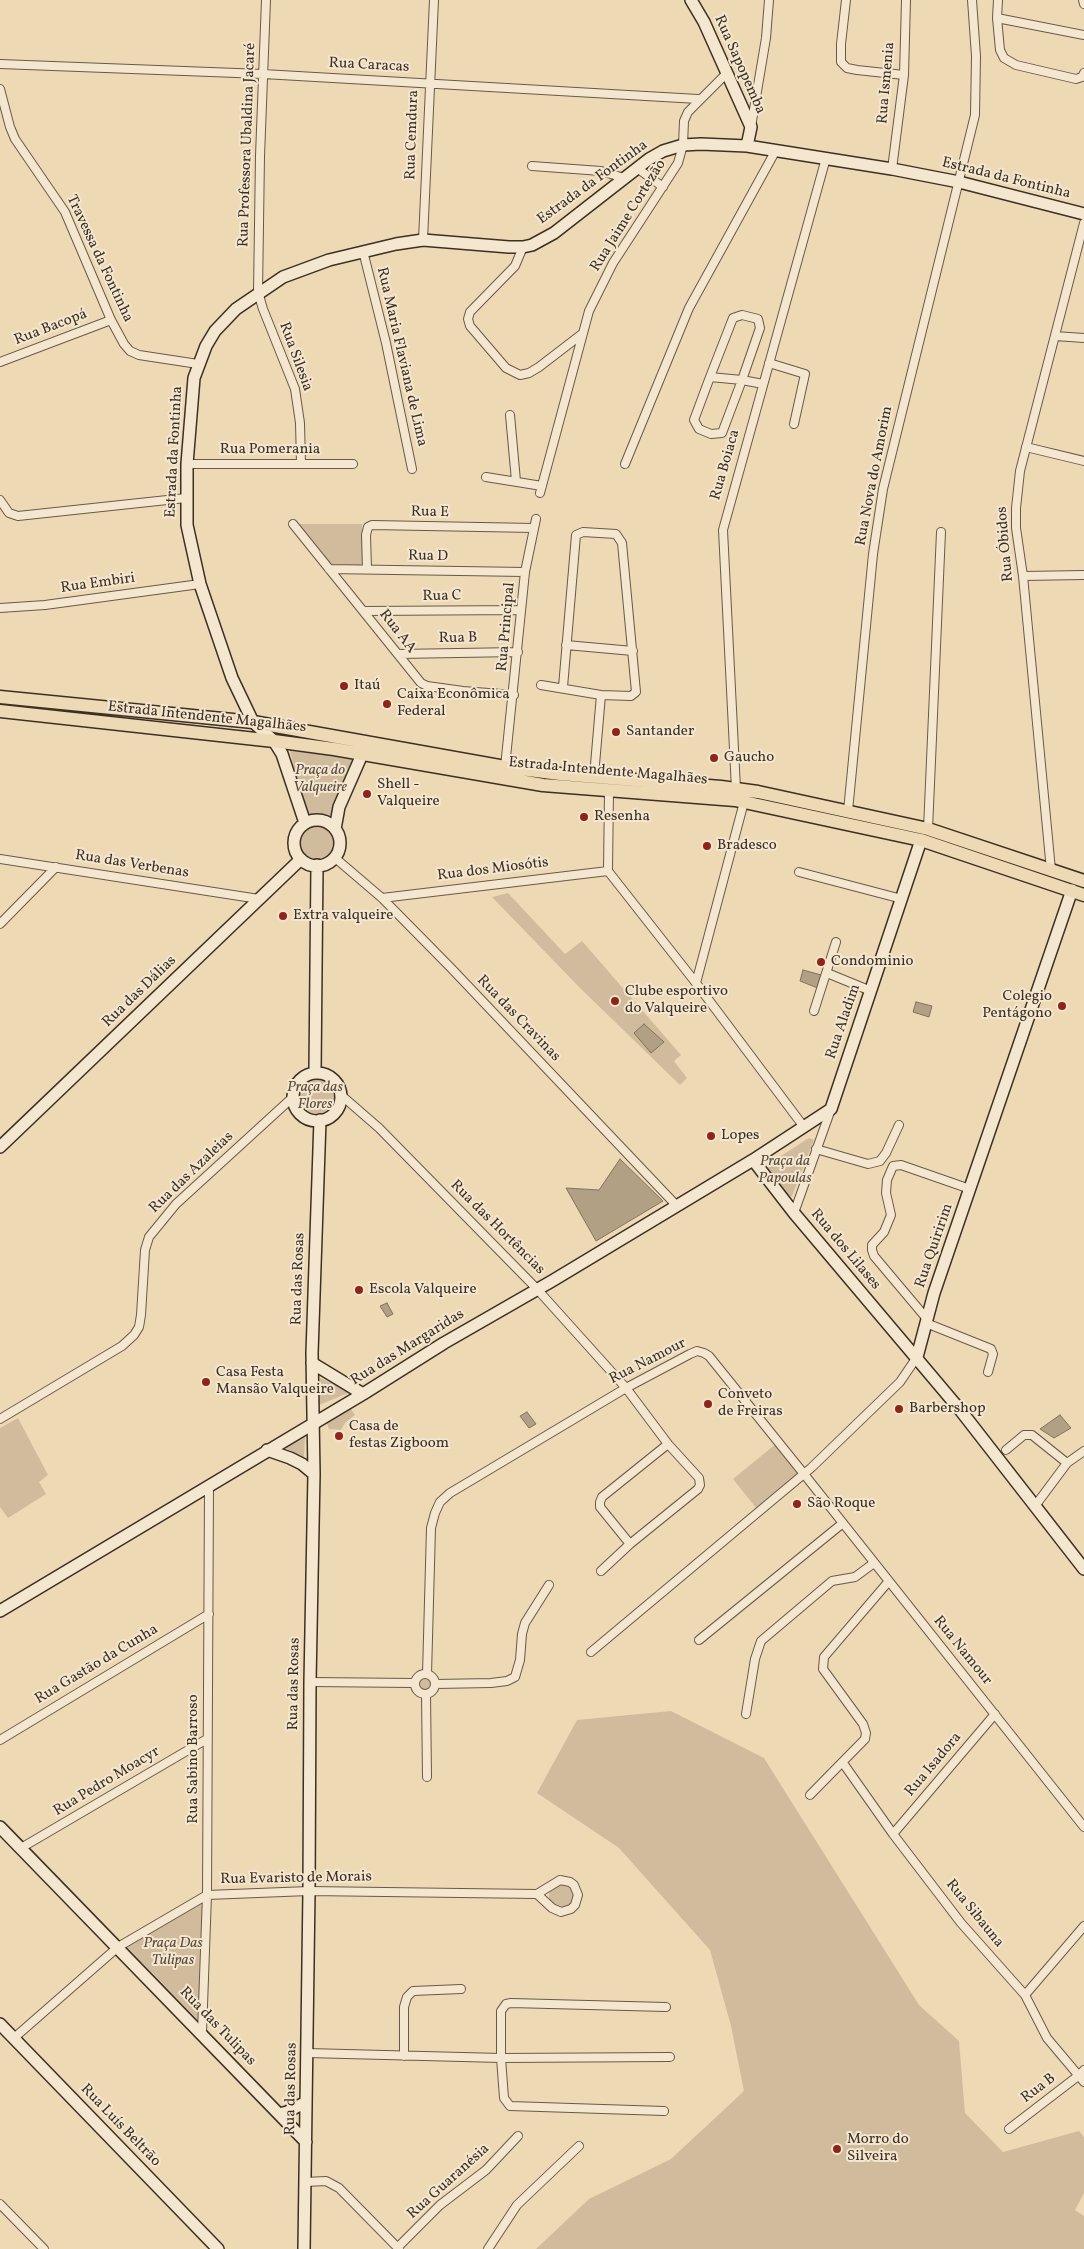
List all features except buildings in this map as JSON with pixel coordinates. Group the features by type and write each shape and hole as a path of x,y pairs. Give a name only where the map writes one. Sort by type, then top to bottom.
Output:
{"main road":[{"name":"Estrada Intendente Magalhães","path":"0,698 253,722 506,767 736,788 848,811 1084,881"},
{"name":"Estrada Intendente Magalhães","path":"0,711 274,741 526,783 712,797 744,802 924,835 1078,892"}],"street":[{"name":"Rua Professora Ubaldina Jacaré","path":"258,292 260,156 266,0"},
{"name":"Rua Cemdura","path":"423,240 428,82 434,0"},
{"name":"Rua Sapopemba","path":"691,0 704,22 751,126 747,146"},
{"path":"751,126 766,38 769,0"},
{"path":"846,0 841,62 847,68 904,75"},
{"name":"Rua Ismenia","path":"892,169 904,75 906,0"},
{"name":"Rua Nova do Amorim","path":"848,811 878,516 891,450 976,115 976,56 972,0"},
{"path":"998,0 997,18 1000,50 1004,58 1010,62 1076,79 1082,77 1084,73"},
{"path":"997,18 1084,35"},
{"name":"Rua Caracas","path":"0,64 428,82 698,99"},
{"path":"698,99 726,74"},
{"name":"Travessa da Fontinha","path":"0,89 15,140 65,212 124,344 130,351 152,358 198,364"},
{"name":"Rua Jaime Cortezão","path":"516,481 541,490 589,311 613,263 678,163 683,145 684,121 698,99"},
{"name":"Estrada da Fontinha","path":"274,741 253,722 232,678 200,584 190,548 186,498 192,396 198,364 206,346 226,319 258,292 283,277 309,267 363,251 423,240 523,247 554,233 637,168 663,151 683,145 747,146 892,169 959,182 1084,214"},
{"path":"625,464 688,308 776,150"},
{"name":"Rua Boiaca","path":"736,788 722,541 726,517 762,384 826,158"},
{"path":"532,166 602,170 624,178"},
{"path":"637,168 663,187"},
{"name":"Rua Óbidos","path":"1051,870 1023,576 1016,528 1016,508 1020,471 1084,223"},
{"path":"523,247 515,266 470,312 468,319 470,326 506,368 520,375 539,368 582,334"},
{"name":"Rua Maria Flaviana de Lima","path":"363,251 386,343 412,469"},
{"name":"Rua Silesia","path":"258,292 295,389 300,423 301,463"},
{"path":"742,314 758,319 760,328 742,380 722,432 711,434 699,429 694,420 710,376 733,318 742,314"},
{"name":"Rua Bacopá","path":"0,362 112,320"},
{"path":"1054,336 1084,338"},
{"path":"769,362 805,374 794,424"},
{"path":"710,376 762,384"},
{"path":"486,477 516,481 510,415"},
{"path":"1026,447 1084,461"},
{"name":"Rua Pomerania","path":"187,464 353,464"},
{"path":"0,500 8,513 18,516 186,498"},
{"name":"Rua Principal","path":"506,767 525,572 536,519"},
{"name":"Rua AA","path":"292,524 421,683 427,686 514,695"},
{"name":"Rua E","path":"366,569 366,535 368,527 372,525 534,528"},
{"path":"541,685 563,687 602,695 634,695 637,689 622,544 619,535 583,532 577,534 563,687"},
{"path":"924,835 941,532"},
{"name":"Rua D","path":"329,569 525,572"},
{"path":"1023,576 1084,575"},
{"name":"Rua Embiri","path":"0,608 44,606 200,584"},
{"name":"Rua C","path":"364,611 521,610"},
{"path":"566,645 633,651"},
{"name":"Rua B","path":"398,654 518,652"},
{"path":"594,776 602,695"},
{"path":"334,829 339,807 361,754 355,739"},
{"path":"274,741 286,764 305,823"},
{"path":"609,790 608,871 696,983 804,1127"},
{"path":"696,983 744,802"},
{"path":"318,820 324,821 334,829 339,840 339,846 330,862 317,865 301,859 295,849 294,837 305,823 318,820"},
{"name":"Rua Aladim","path":"794,1213 924,835"},
{"name":"Rua das Cravinas","path":"334,857 382,898 676,1205"},
{"name":"Rua das Verbenas","path":"0,859 259,899"},
{"name":"Rua das Dálias","path":"0,1147 301,859"},
{"path":"315,1072 317,865"},
{"path":"0,924 56,867"},
{"name":"Rua dos Miosótis","path":"382,898 608,871"},
{"path":"799,872 902,899"},
{"name":"Rua Quiririm","path":"917,1357 926,1321 970,1189 1078,892"},
{"path":"814,1011 836,942"},
{"path":"827,973 871,991"},
{"path":"315,1072 323,1073 335,1081 341,1095 340,1104 335,1112 328,1118 320,1120 304,1118 294,1106 292,1098 298,1080 315,1072"},
{"name":"Rua das Hortências","path":"341,1095 378,1128 537,1289 626,1388 668,1444 699,1478 700,1485 695,1491 630,1544"},
{"name":"Rua das Azaleias","path":"0,1419 122,1346 134,1335 140,1321 145,1250 149,1237 176,1204 292,1098"},
{"name":"Rua das Margaridas","path":"0,1611 363,1394 444,1342 537,1289 753,1160 831,1109"},
{"name":"Rua das Rosas","path":"304,2249 314,1474 313,1284 320,1120"},
{"path":"816,1149 868,1164 880,1161 886,1153 899,1125"},
{"name":"Rua dos Lilases","path":"753,1160 794,1213 917,1357"},
{"path":"970,1189 901,1166 893,1166 887,1180 886,1193 891,1215 884,1232 872,1245 872,1250 874,1256 926,1321 991,1349 993,1354 988,1372"},
{"name":"Rua Namour","path":"427,1674 431,1528 440,1502 450,1493 626,1388 690,1354 704,1353 709,1356 804,1474 1084,1828"},
{"path":"591,1652 804,1474 900,1382 917,1357 1084,1568"},
{"path":"312,1363 363,1394"},
{"path":"1006,1450 1024,1435 1032,1435 1067,1463"},
{"path":"602,1571 630,1544 600,1507 602,1497 668,1444"},
{"path":"267,1450 302,1464 314,1474"},
{"path":"1035,1506 1067,1463 1084,1451"},
{"name":"Rua Sabino Barroso","path":"202,2033 207,1894 209,1486"},
{"path":"699,1640 843,1523"},
{"path":"746,1714 755,1659 761,1641 832,1581 855,1577 874,1563"},
{"path":"810,1795 865,1739 866,1733 863,1724 823,1669 822,1664 828,1651 889,1581"},
{"path":"435,1684 492,1683 507,1681 515,1677 520,1660 525,1623 549,1585"},
{"name":"Rua Gastão da Cunha","path":"0,1740 209,1614"},
{"path":"427,1674 432,1677 435,1684 431,1692 426,1694 417,1691 414,1683 417,1677 427,1674"},
{"path":"310,1682 414,1683"},
{"path":"426,1694 427,1777"},
{"name":"Rua Isadora","path":"893,1834 995,1714"},
{"name":"Rua Pedro Moacyr","path":"21,1848 207,1739"},
{"name":"Rua Sibauna","path":"843,1762 893,1834 962,1923 1025,1995 1047,2038 1082,2076"},
{"name":"Rua das Tulipas","path":"0,1828 202,2033 306,2142"},
{"path":"565,1880 574,1885 578,1900 571,1909 561,1912 552,1908 537,1894 554,1881 565,1880"},
{"name":"Rua Evaristo de Morais","path":"14,2038 118,1947 207,1894 309,1891 537,1894"},
{"path":"1025,1995 1084,1926"},
{"path":"404,2056 404,2007 407,1997 413,1991 461,1989"},
{"path":"664,2111 510,2106 504,2098 501,2058 502,2011 506,2004 666,2007"},
{"name":"Rua Luís Beltrão","path":"0,2024 218,2249"},
{"path":"307,2053 501,2058 670,2057"},
{"name":"Rua B","path":"1009,2129 1082,2076"},
{"path":"279,2114 306,2102"},
{"name":"Rua Guaranésia","path":"305,2182 326,2181 339,2188 399,2248 440,2205 481,2175 518,2136"},
{"path":"488,2249 517,2204 579,2146"},
{"path":"0,2204 44,2249"}],"green space":[{"path":"297,524 362,524 362,566 331,566"},
{"name":"Praça do Valqueire","path":"290,751 355,757 333,813 334,839 331,853 315,860 307,858 301,852 301,835 307,823"},
{"name":"Clube esportivo do Valqueire","path":"508,893 565,954 582,941 681,1055 674,1061 687,1078 680,1085 580,988 492,897"},
{"name":"Praça das Flores","path":"315,1074 327,1077 337,1098 327,1113 318,1119 306,1117 298,1110 294,1101 296,1089 304,1079"},
{"name":"Praça da Papoulas","path":"809,1138 814,1140 792,1196 788,1197 769,1175 767,1168 770,1163"},
{"path":"320,1378 351,1392 319,1405"},
{"path":"347,1403 355,1415 345,1423 341,1430 329,1429 324,1416"},
{"path":"18,1418 48,1475 39,1482 46,1494 8,1518 0,1507 0,1428"},
{"path":"305,1436 304,1457 283,1447"},
{"path":"777,1443 804,1480 797,1486 796,1477 757,1509 733,1479"},
{"path":"425,1677 431,1679 433,1685 431,1691 425,1693 419,1691 417,1685 419,1679"},
{"path":"671,1711 764,1758 919,2005 959,2041 965,2113 1003,2152 1079,2131 1084,2137 1084,2193 1075,2210 1084,2216 1084,2249 536,2249 589,2199 671,2159 744,2091 731,2026 710,1950 619,1848 537,1793 577,1720"},
{"path":"562,1883 571,1887 575,1896 571,1905 562,1909 553,1905 549,1896 553,1887"},
{"name":"Praça Das Tulipas","path":"204,1902 199,2021 126,1946"}],"shaded area":[{"path":"803,970 825,976 820,989 800,981"},
{"path":"916,1002 932,1006 929,1017 913,1012"},
{"path":"644,1024 664,1042 651,1053 634,1033"},
{"path":"620,1159 663,1201 596,1241 566,1188 599,1190"},
{"path":"387,1303 393,1314 387,1317 380,1306"},
{"path":"527,1412 536,1424 529,1428 520,1416"},
{"path":"1060,1415 1071,1428 1054,1438 1040,1429"}],"place":[{"name":"Itaú","path":"344,686"},
{"name":"Caixa Econômica Federal","path":"387,704"},
{"name":"Santander","path":"616,732"},
{"name":"Gaucho","path":"714,758"},
{"name":"Shell - Valqueire","path":"367,794"},
{"name":"Resenha","path":"584,817"},
{"name":"Bradesco","path":"707,846"},
{"name":"Extra valqueire","path":"283,916"},
{"name":"Condominio","path":"821,962"},
{"name":"Clube esportivo do Valqueire","path":"615,1001"},
{"name":"Colegio Pentágono","path":"1062,1006"},
{"name":"Lopes","path":"711,1136"},
{"name":"Escola Valqueire","path":"359,1290"},
{"name":"Casa Festa Mansão Valqueire","path":"206,1382"},
{"name":"Conveto de Freiras","path":"708,1404"},
{"name":"Barbershop","path":"899,1409"},
{"name":"Casa de festas Zigboom","path":"339,1436"},
{"name":"São Roque","path":"797,1504"},
{"name":"Morro do Silveira","path":"837,2149"}]}
